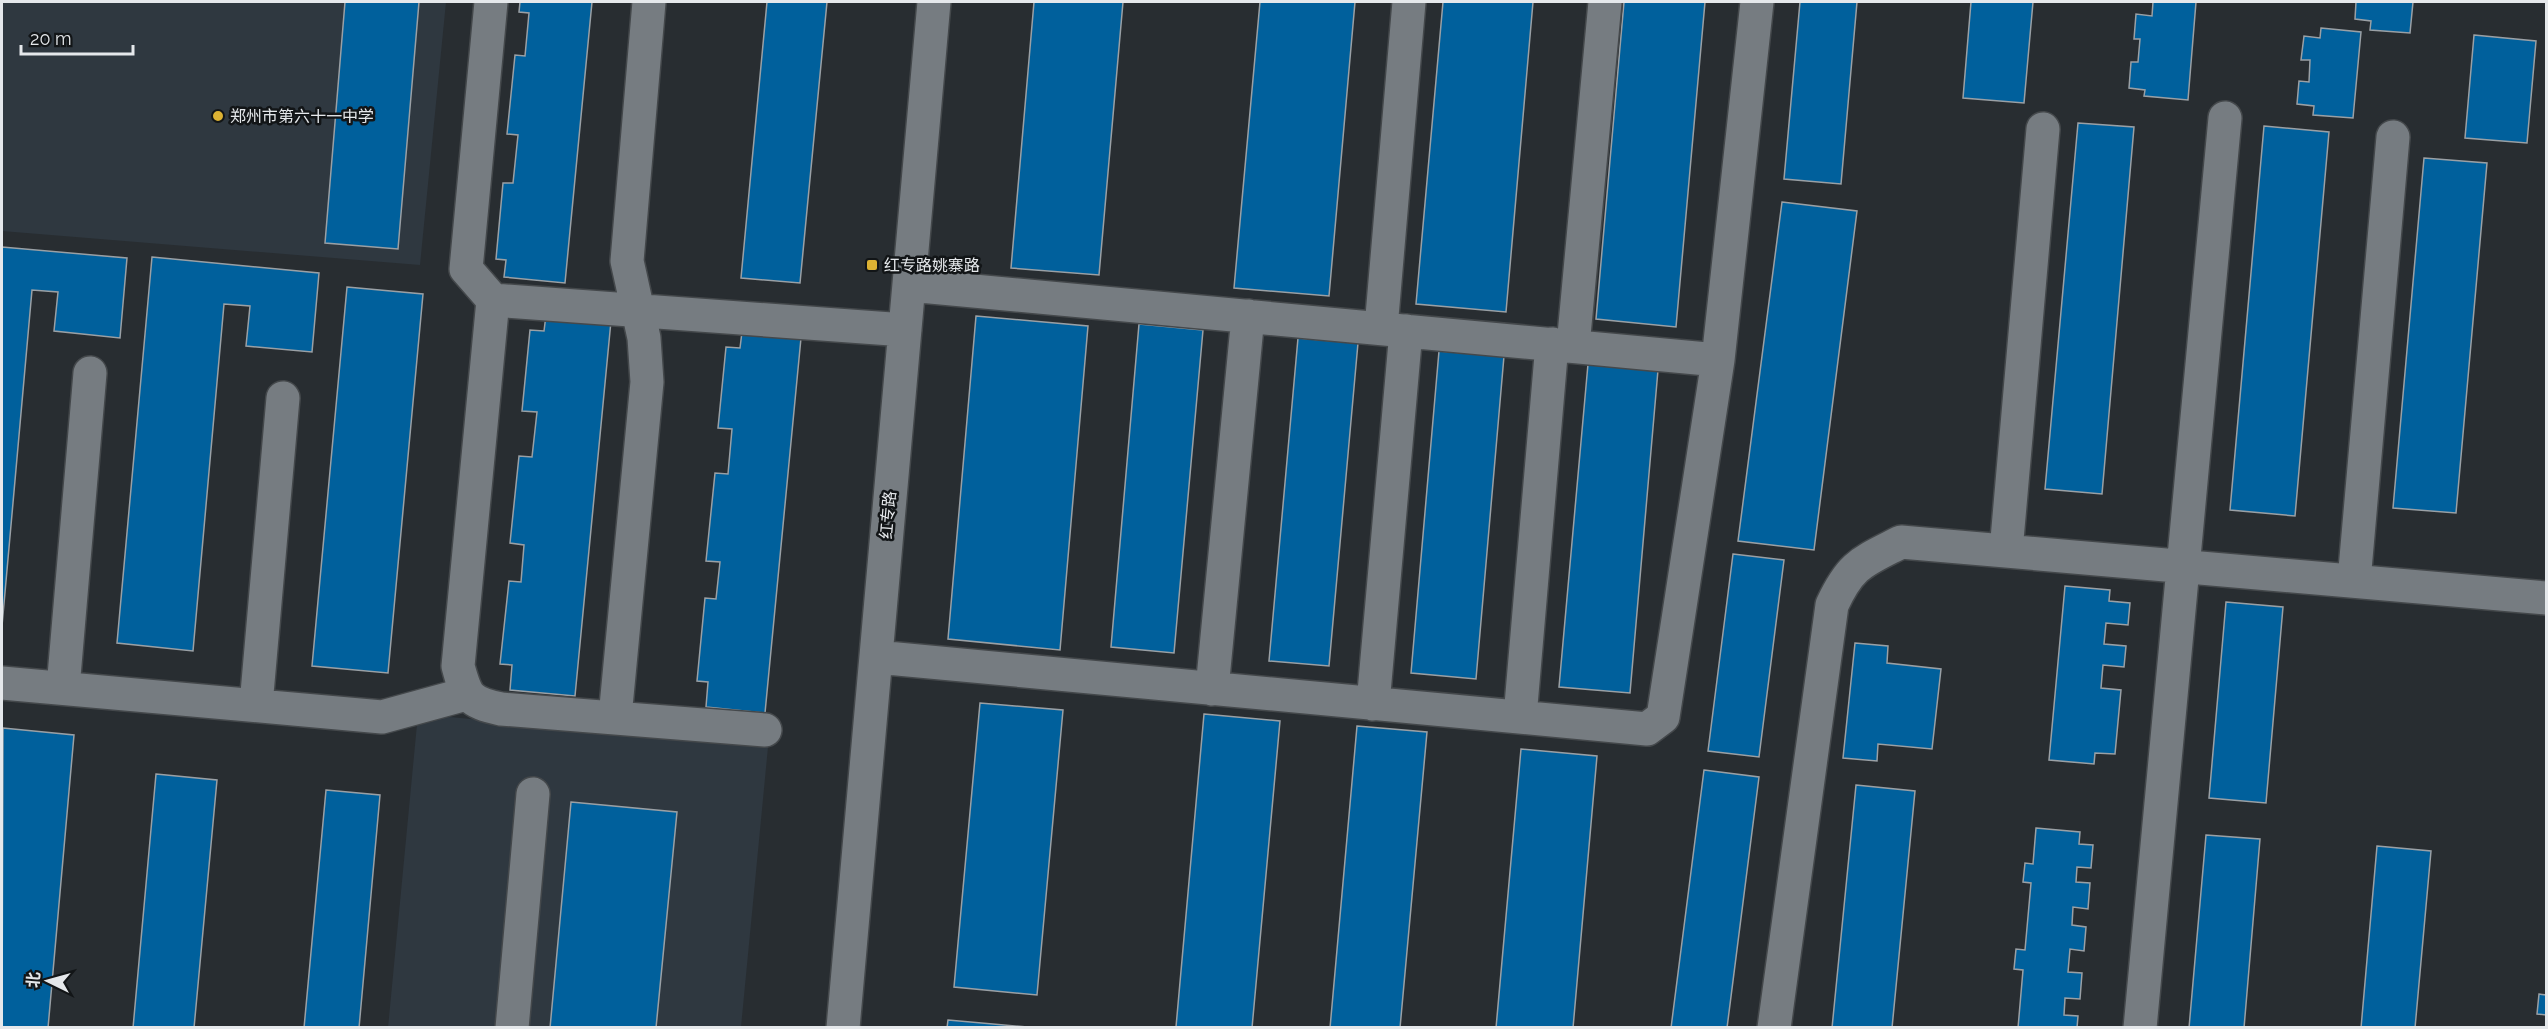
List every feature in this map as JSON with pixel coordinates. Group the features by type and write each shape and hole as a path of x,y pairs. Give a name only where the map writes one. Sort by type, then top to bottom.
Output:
{"street":[{"path":"491,2 466,269 493,300 905,330"},
{"path":"615,717 647,382 644,338 627,261 649,2"},
{"name":"红专路","path":"843,1028 933,2"},
{"path":"1373,704 1409,2"},
{"path":"1520,717 1605,2"},
{"path":"876,657 1647,729 1663,717 1718,360 1757,2"},
{"path":"2140,1028 2225,118"},
{"path":"2006,551 2043,129"},
{"path":"2354,581 2393,137"},
{"path":"909,285 1718,360"},
{"path":"493,300 458,666 466,694 480,705 501,708 765,730"},
{"path":"1212,689 1248,316"},
{"path":"63,688 90,373"},
{"path":"256,705 283,398"},
{"path":"1774,1028 1832,605 1845,577 1864,560 1901,542 2547,598"},
{"path":"2,683 382,717 466,694"},
{"path":"512,1028 533,794"}],"shaded area":[{"name":"郑州市第六十一中学","path":"2,2 446,2 420,265 2,231"},
{"path":"418,714 768,747 741,1027 388,1028"}],"building":[{"path":"345,2 419,2 398,249 325,243"},
{"path":"520,2 592,2 565,283 504,277 506,260 496,259 503,183 513,183 518,135 507,134 515,55 525,56 529,13 519,12"},
{"path":"767,2 827,2 800,283 741,278"},
{"path":"1034,2 1123,2 1099,275 1011,268"},
{"path":"1260,2 1355,2 1329,296 1234,288"},
{"path":"1443,2 1533,2 1506,312 1416,304"},
{"path":"1624,2 1705,2 1676,327 1596,319"},
{"path":"1800,2 1857,2 1841,184 1784,179"},
{"path":"1971,2 2033,2 2024,103 1963,98"},
{"path":"2153,2 2196,2 2188,100 2144,96 2145,90 2129,88 2131,62 2138,62 2140,39 2134,39 2136,14 2152,16"},
{"path":"2356,2 2413,2 2410,33 2370,30 2371,21 2355,19"},
{"path":"2321,28 2361,32 2353,118 2313,115 2314,106 2297,104 2299,81 2309,82 2310,60 2301,60 2304,36 2320,38"},
{"path":"2474,35 2536,41 2527,143 2465,138"},
{"path":"2078,123 2134,127 2102,494 2045,489"},
{"path":"2264,126 2329,132 2295,516 2230,510"},
{"path":"2424,158 2487,163 2456,513 2393,508"},
{"path":"1782,202 1857,211 1814,550 1738,541"},
{"path":"2,247 127,258 120,338 54,331 58,292 32,290 2,626"},
{"path":"152,257 319,273 312,352 246,346 250,306 224,304 193,651 117,643"},
{"path":"347,287 423,294 388,673 312,666"},
{"path":"546,315 611,321 575,696 510,690 512,665 500,664 509,581 521,582 524,545 510,543 519,456 532,457 537,412 522,411 530,330 544,331"},
{"path":"976,316 1088,326 1060,650 948,639"},
{"path":"1139,324 1203,330 1174,653 1111,647"},
{"path":"742,332 801,338 765,713 706,707 708,682 697,681 705,598 716,599 720,562 706,561 715,473 728,474 732,429 718,428 726,347 740,348"},
{"path":"1298,338 1358,343 1329,666 1269,661"},
{"path":"1439,351 1504,356 1476,679 1411,673"},
{"path":"1588,364 1658,370 1630,693 1559,687"},
{"path":"1733,554 1784,560 1759,757 1708,751"},
{"path":"2065,586 2110,590 2109,601 2130,603 2128,625 2106,623 2104,644 2126,646 2124,667 2103,665 2101,688 2121,690 2115,754 2095,753 2094,764 2049,760"},
{"path":"2226,602 2283,607 2266,803 2209,798"},
{"path":"1855,643 1888,646 1887,663 1941,669 1932,749 1878,744 1877,761 1843,758"},
{"path":"980,703 1063,710 1037,995 954,987"},
{"path":"1204,714 1280,721 1252,1028 1176,1027"},
{"path":"1357,726 1427,732 1400,1028 1330,1028"},
{"path":"3,728 74,735 48,1028 2,1028"},
{"path":"1521,749 1597,756 1573,1028 1496,1028"},
{"path":"1704,770 1759,777 1727,1028 1671,1028"},
{"path":"156,774 217,780 194,1028 133,1028"},
{"path":"1856,785 1915,791 1892,1028 1832,1028"},
{"path":"326,790 380,795 359,1028 304,1028"},
{"path":"571,802 677,812 656,1028 550,1028"},
{"path":"2036,828 2080,832 2079,844 2093,845 2091,868 2077,867 2076,882 2090,883 2088,909 2073,907 2072,925 2086,927 2084,951 2070,949 2068,972 2082,973 2080,999 2065,998 2064,1015 2078,1016 2077,1028 2018,1028 2023,970 2014,969 2016,949 2025,950 2031,883 2023,882 2025,863 2033,864"},
{"path":"2206,835 2260,839 2244,1028 2189,1028"},
{"path":"2377,846 2431,851 2415,1028 2361,1028"},
{"path":"2539,994 2546,995 2546,1015 2537,1014"},
{"path":"948,1020 1027,1027 1027,1028 947,1028"}],"place":[{"name":"郑州市第六十一中学","path":"218,116"},
{"name":"红专路姚寨路","path":"872,265"}]}
